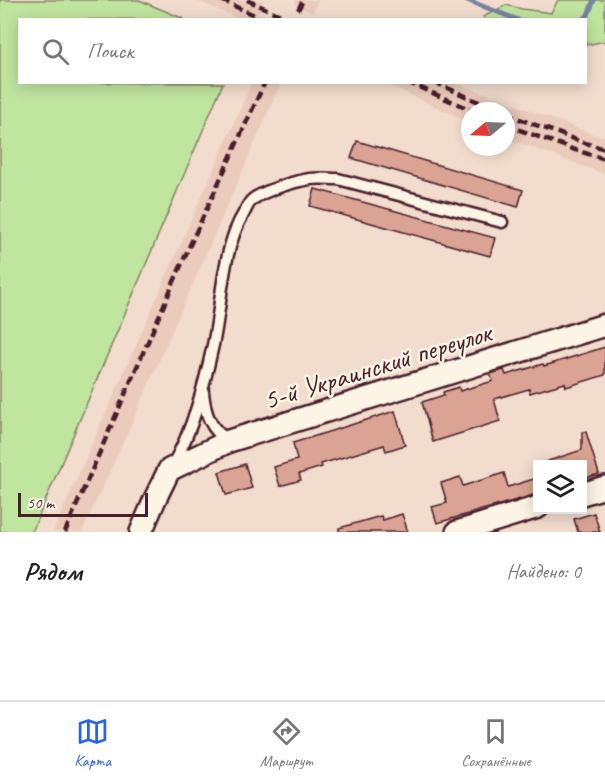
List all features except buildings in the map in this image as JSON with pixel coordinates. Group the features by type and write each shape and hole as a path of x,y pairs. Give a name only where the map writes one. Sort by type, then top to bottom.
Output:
{"street":[{"name":"5-й Украинский переулок","path":"169,471 229,441 605,325"},
{"path":"141,532 169,471"},
{"path":"587,492 605,487"},
{"path":"458,532 533,508"}],"lane":[{"path":"169,471 181,451 203,386 237,224 251,201 273,189 310,179 338,180 502,222"},
{"path":"203,386 205,409 209,419 214,429 229,441"}],"shaded area":[{"path":"195,0 264,0 255,18 237,18"},
{"path":"296,0 318,0 312,13 295,4"},
{"path":"252,84 281,84 82,532 53,532"},
{"path":"386,84 460,84 507,102 461,102 461,118"},
{"path":"515,105 605,137 605,174 515,141"}],"green space":[{"path":"0,0 139,0 182,18 18,18 18,84 223,84 32,532 0,532"},
{"path":"558,0 605,0 605,41 587,45 587,18 483,17 506,5 551,13"}],"waterway":[{"path":"467,0 513,18"},
{"path":"585,18 594,0"}],"railway":[{"path":"221,0 261,18"},
{"path":"247,0 287,18"},
{"path":"298,10 303,0"},
{"path":"65,532 190,245 264,84"},
{"path":"412,84 461,105"},
{"path":"438,84 479,102"},
{"path":"515,117 605,149"},
{"path":"515,128 605,159"}]}
